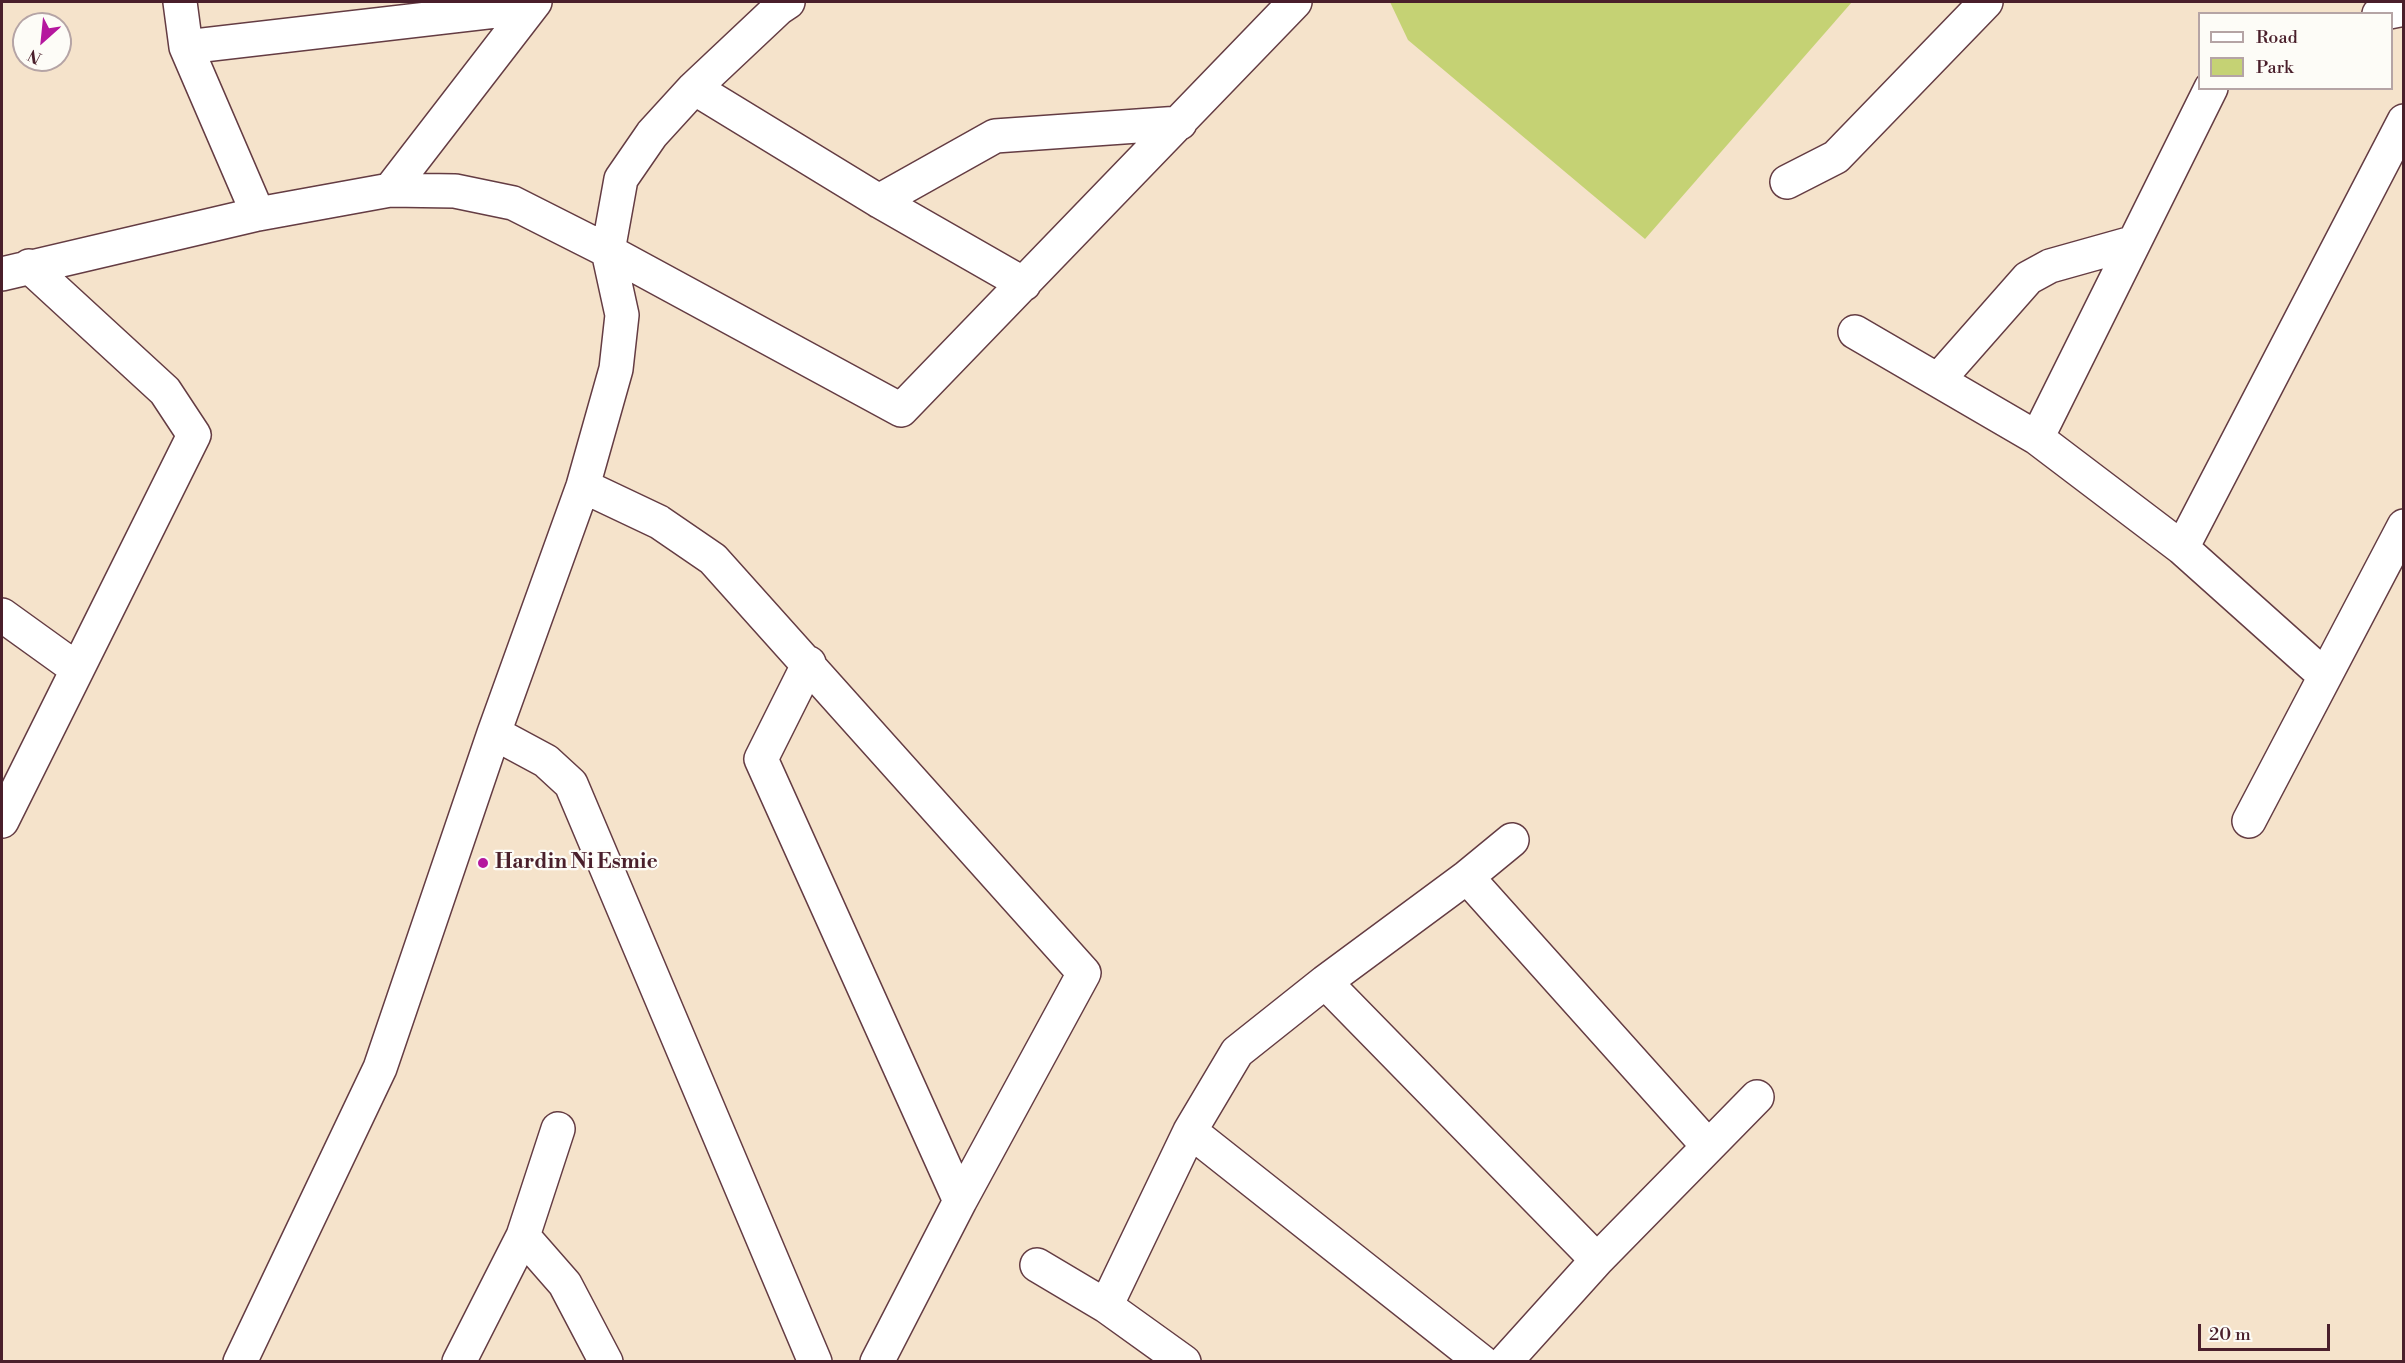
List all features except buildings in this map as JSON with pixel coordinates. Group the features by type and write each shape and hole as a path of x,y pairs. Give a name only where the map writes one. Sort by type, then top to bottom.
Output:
{"street":[{"path":"180,2 186,47 258,214"},
{"path":"240,1362 380,1068 494,733 583,486 615,369 622,315 608,251 621,179 652,134 694,88 788,2"},
{"path":"15,270 258,214 390,190 455,191 513,203 608,251 901,410 1295,2"},
{"path":"1787,182 1836,157 1986,2"},
{"path":"186,47 533,4"},
{"path":"390,190 533,4"},
{"path":"694,88 879,201 1024,284"},
{"path":"2037,438 2210,90"},
{"path":"2182,548 2403,121"},
{"path":"879,201 995,136 1180,123"},
{"path":"1939,379 2028,278 2050,266 2132,243"},
{"path":"2,821 194,435 165,391 15,270"},
{"path":"1855,332 2037,438 2182,548 2325,676"},
{"path":"583,486 659,522 713,559 1083,973 960,1201 878,1362"},
{"path":"2249,820 2403,526"},
{"path":"2,615 77,669"},
{"path":"808,663 760,759 960,1201"},
{"path":"494,733 546,761 571,784 815,1362"},
{"path":"1106,1306 1190,1131 1237,1052 1325,982 1467,877 1512,840"},
{"path":"1467,877 1708,1146"},
{"path":"1325,982 1597,1260"},
{"path":"1505,1362 1597,1260 1757,1097"},
{"path":"459,1362 523,1236 558,1129"},
{"path":"1190,1131 1482,1362"},
{"path":"523,1236 565,1284 606,1362"},
{"path":"1037,1265 1106,1306 1184,1362"}],"green space":[{"path":"1390,2 1852,2 1645,239 1408,40"}],"place":[{"name":"Hardin Ni Esmie","path":"483,863"}]}
